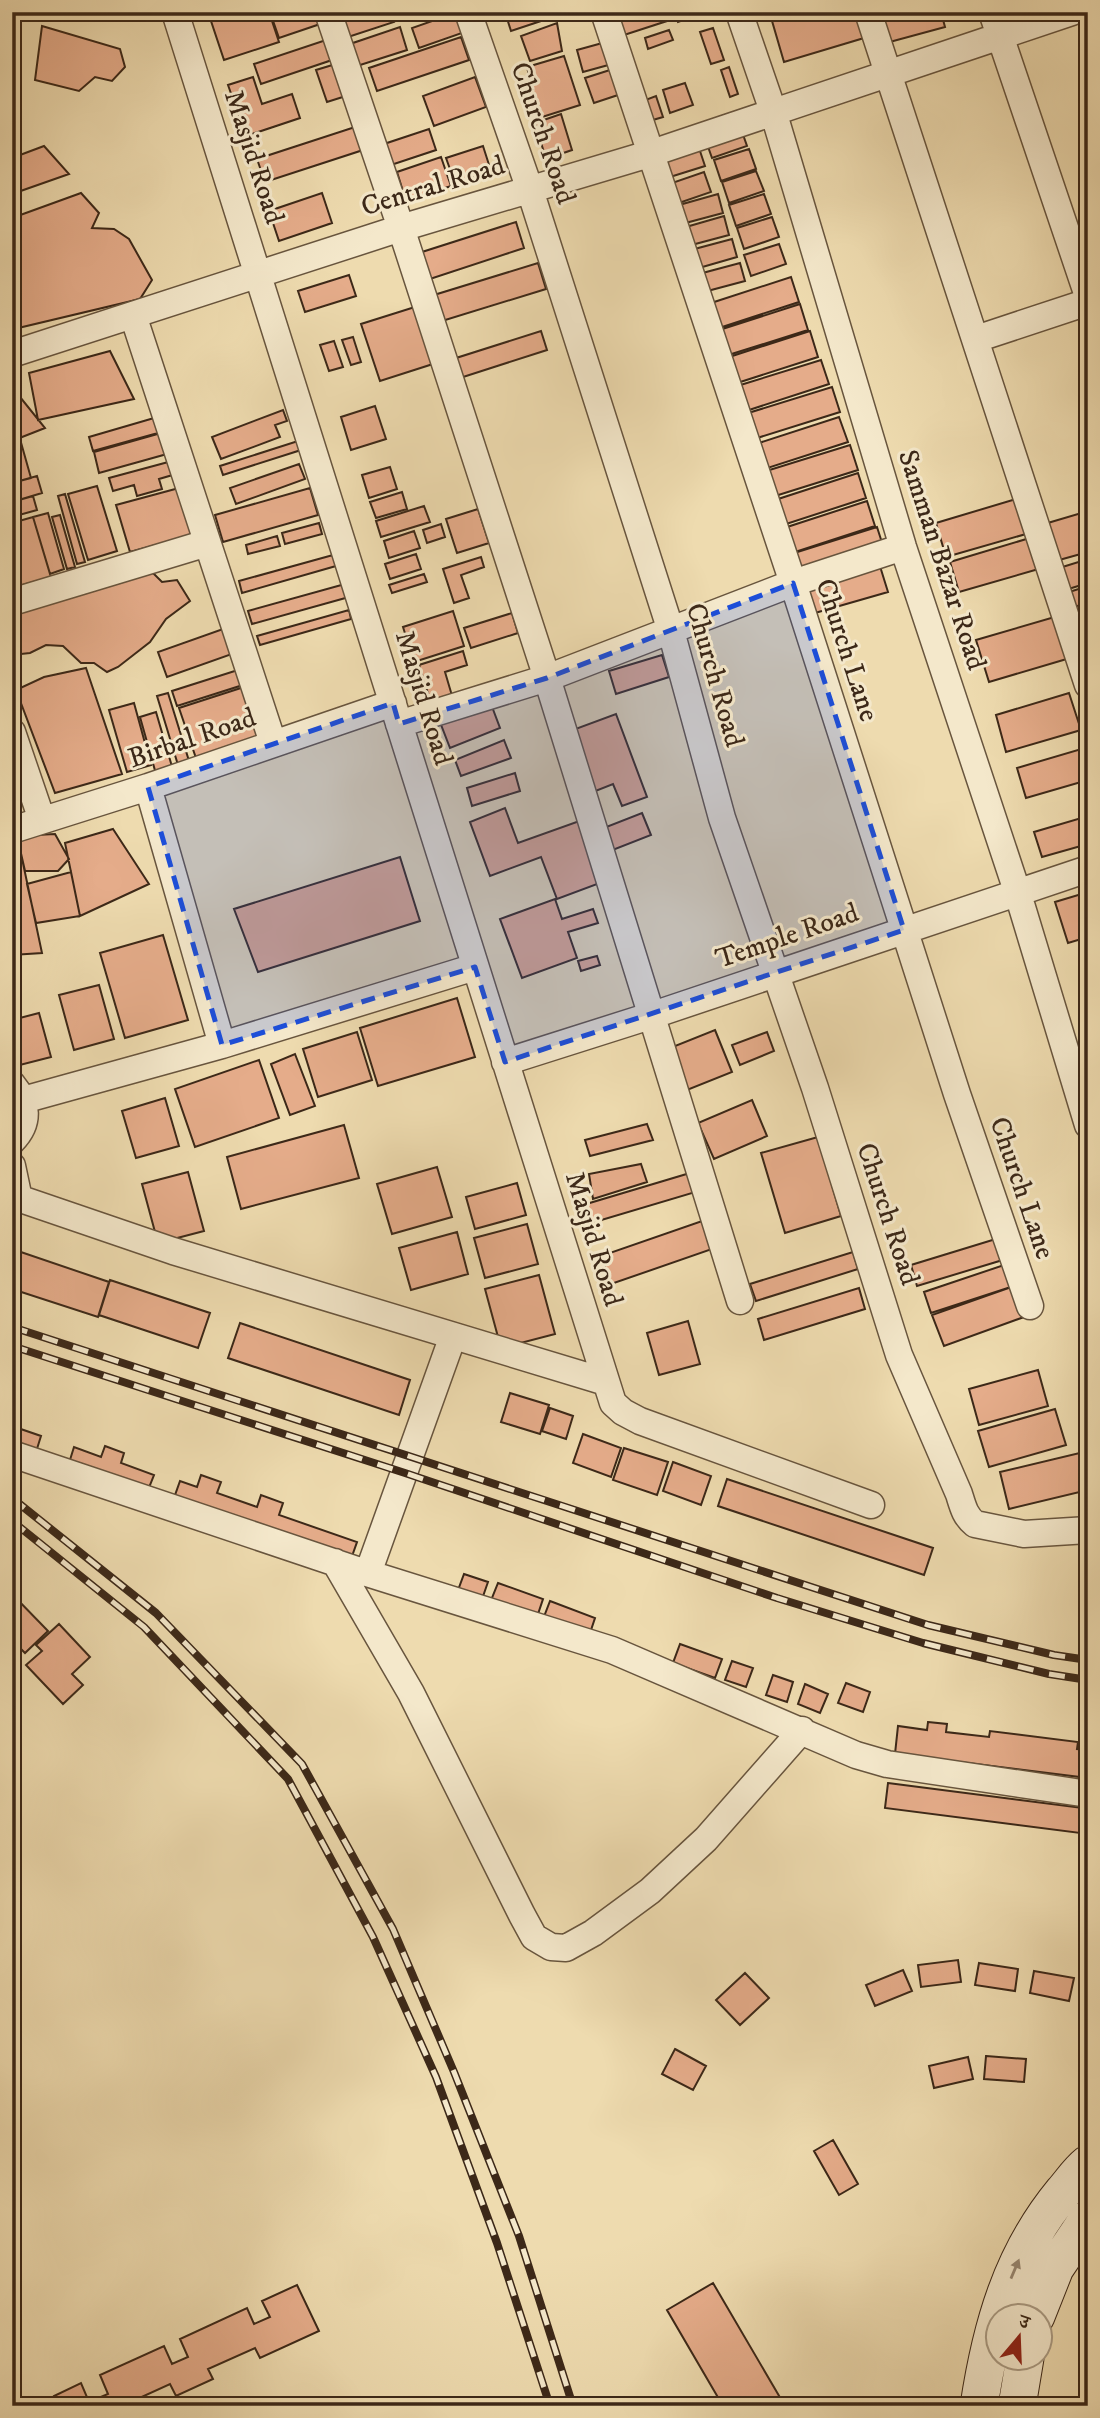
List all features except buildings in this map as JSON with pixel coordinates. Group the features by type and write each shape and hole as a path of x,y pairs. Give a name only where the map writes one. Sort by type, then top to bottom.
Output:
{"main road":[{"path":"979,2406 986,2359 1000,2304 1020,2257 1048,2210 1088,2164"},
{"path":"1042,2302 1055,2268 1088,2219"},
{"path":"1017,2406 1023,2372"}],"street":[{"name":"Masjid Road","path":"175,12 609,1392"},
{"path":"328,12 547,678 740,1301"},
{"name":"Church Road","path":"468,12 530,190 671,631 722,818 776,973 900,1355 959,1494 965,1515 975,1524 1024,1534 1088,1530"},
{"name":"Church Lane","path":"604,12 793,583 957,1094 1030,1306"},
{"name":"Samman Bazar Road","path":"740,12 773,111 903,547 1018,894 1088,1125"},
{"path":"868,12 1088,685"},
{"name":"Central Road","path":"12,354 401,228 649,154 888,73 996,24 1072,12"},
{"path":"996,24 1088,296"},
{"path":"976,339 1088,302"},
{"path":"133,315 273,743"},
{"path":"12,602 206,543"},
{"name":"Birbal Road","path":"12,830 148,787 273,743 547,678 793,583 903,547"},
{"path":"12,732 42,820"},
{"path":"148,787 222,1045"},
{"name":"Temple Road","path":"505,1062 1088,869"},
{"path":"12,1141 20,1133 26,1117 18,1092 222,1045 475,967"},
{"path":"12,1166 16,1198 173,1251 453,1336 609,1392 623,1412 640,1421 871,1505"},
{"path":"369,1573 453,1336"},
{"path":"12,1454 335,1562 612,1650 856,1755 887,1764 1088,1794"},
{"path":"335,1562 411,1693 534,1937 551,1947 566,1948 593,1933 650,1891 706,1839 802,1730"}],"highlighted area":[{"path":"793,583 904,930 505,1062 475,967 222,1045 148,787 393,703 399,724 547,678"}],"railway":[{"path":"12,1327 928,1625 1054,1655 1088,1660"},
{"path":"12,1346 405,1473 777,1598 923,1643 1049,1674 1088,1680"},
{"path":"12,1498 156,1613 302,1764 393,1929 454,2072 519,2236 573,2406"},
{"path":"12,1521 144,1627 288,1779 373,1937 436,2077 497,2243 550,2406"}]}
